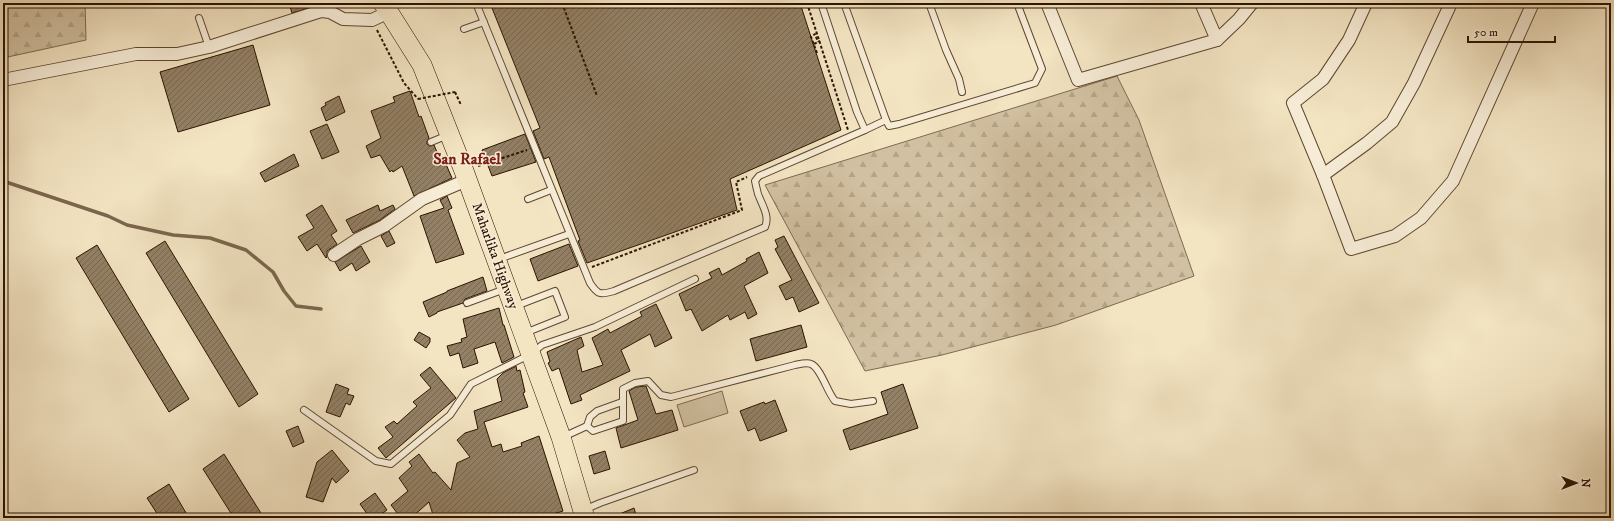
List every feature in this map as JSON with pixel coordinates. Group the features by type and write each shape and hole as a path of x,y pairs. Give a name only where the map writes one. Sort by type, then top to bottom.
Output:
{"main road":[{"name":"Maharlika Highway","path":"386,8 422,65 466,175 561,437 584,514"}],"street":[{"path":"1047,3 1078,80 1217,40 1239,19 1252,3"},
{"path":"1201,3 1217,40"},
{"path":"1366,3 1349,40 1323,79 1293,102 1351,249 1396,236 1421,218 1453,181 1533,3"},
{"path":"1323,175 1367,143 1392,122 1414,83 1451,3"},
{"path":"3,80 136,54 177,54 210,47 320,11 330,12 343,19 372,20 386,8"},
{"path":"334,255 358,239 384,226 422,199 466,175"}],"lane":[{"path":"476,3 590,283 596,292 603,294 614,291 765,227 767,222 766,213 755,181 759,176 886,120"},
{"path":"821,3 831,37 857,112 865,130"},
{"path":"844,3 889,126 1035,83 1042,69 1017,3"},
{"path":"929,3 959,79 962,92"},
{"path":"199,18 210,47"},
{"path":"464,29 484,22"},
{"path":"431,142 450,135"},
{"path":"528,199 551,190"},
{"path":"497,260 569,234"},
{"path":"304,410 376,461 391,464 450,415 471,384 531,354 542,345 595,327 695,279"},
{"path":"467,302 507,288"},
{"path":"514,307 555,291 565,318 524,333"},
{"path":"588,426 593,431 623,421 624,412 622,389 635,383 648,381 661,395 671,397 795,365 810,363 816,368 830,395 835,401 851,404 873,401"},
{"path":"588,426 590,417 597,411 622,402"},
{"path":"561,437 588,426"},
{"path":"584,514 600,503 694,470"}],"path":[{"path":"562,3 597,96"},
{"path":"807,3 848,131"},
{"path":"372,20 404,82 418,99 455,92 461,105"},
{"path":"814,44 818,42 815,34 811,36 817,53"},
{"path":"466,175 535,147"},
{"path":"587,268 742,210 736,182 750,176"}],"green space":[{"path":"3,3 85,3 86,40 3,58"},
{"path":"1117,76 1139,120 1194,276 1056,325 942,355 865,371 765,185"},
{"path":"722,391 728,413 684,427 677,405"}],"building":[{"path":"289,3 322,3 322,4 292,13"},
{"path":"490,3 800,3 841,130 730,179 737,210 587,263 549,157 544,159 533,131 540,128"},
{"path":"253,45 270,105 178,132 160,72"},
{"path":"410,91 419,117 421,116 429,138 427,144 430,146 434,145 442,164 445,162 452,178 414,196 402,166 393,172 392,170 390,172 380,155 371,158 366,146 381,138 371,111 395,102 393,97"},
{"path":"339,96 345,112 326,121 321,108 326,105 325,103"},
{"path":"327,124 339,152 322,159 310,131"},
{"path":"525,134 536,162 492,176 482,150"},
{"path":"294,154 299,166 265,182 260,173"},
{"path":"447,196 452,208 448,210 464,254 436,263 420,216 444,208 440,200"},
{"path":"322,205 337,231 331,235 337,244 327,251 326,258 317,244 307,251 298,237 314,228 306,215"},
{"path":"378,205 380,211 393,205 395,209 380,220 353,233 346,220"},
{"path":"389,231 395,243 387,247 381,236"},
{"path":"784,236 819,303 799,312 793,297 786,300 779,286 792,280 775,249 778,247 775,240"},
{"path":"165,241 258,394 239,407 146,253"},
{"path":"569,244 578,266 538,281 530,259"},
{"path":"97,245 189,399 169,412 76,258"},
{"path":"361,246 370,262 356,271 352,263 340,271 335,262"},
{"path":"759,252 768,273 744,286 757,314 748,319 745,312 730,320 728,315 702,331 691,309 686,311 679,294 712,278 709,273 719,268 722,275 747,261 746,259"},
{"path":"483,277 487,291 465,299 463,303 437,312 429,317 423,302"},
{"path":"656,304 672,338 655,347 650,334 621,350 630,371 580,395 582,400 571,404 559,368 552,371 548,363 550,362 547,352 581,337 584,346 577,350 582,372 603,365 592,338 608,329 610,333 642,316 640,312"},
{"path":"499,308 514,357 502,363 495,342 474,349 478,363 463,368 459,353 450,356 447,346 462,342 461,339 467,337 463,319"},
{"path":"801,325 807,347 756,361 750,339"},
{"path":"419,332 430,338 430,342 426,348 414,340"},
{"path":"516,366 517,371 520,370 525,392 523,393 528,407 484,422 492,447 501,444 503,452 522,446 521,443 539,436 563,511 541,518 434,518 429,502 411,518 401,518 391,505 408,491 399,478 412,466 409,462 419,454 433,473 435,472 451,490 457,463 470,457 457,440 465,433 478,429 474,411 502,401 497,379 503,373"},
{"path":"430,367 456,398 386,458 378,448 393,437 385,427 394,421 397,424 417,406 413,402 431,388 420,375"},
{"path":"336,384 349,389 347,394 354,396 350,405 346,403 340,417 326,412"},
{"path":"903,384 918,428 850,450 843,430 888,414 881,392"},
{"path":"646,386 656,414 672,410 678,430 621,448 616,428 638,420 629,391 636,387"},
{"path":"775,400 787,431 760,441 755,428 748,431 740,411 764,402 765,404"},
{"path":"298,426 304,442 293,447 286,431"},
{"path":"332,450 349,471 336,483 332,478 323,502 306,497 317,462"},
{"path":"605,451 610,469 594,474 589,456"},
{"path":"224,454 264,518 234,518 203,469"},
{"path":"169,484 189,518 160,518 147,498"},
{"path":"375,493 387,510 376,518 370,518 360,504"},
{"path":"634,508 637,518 610,518"}],"waterway":[{"path":"3,181 108,216 127,225 173,235 210,238 246,250 273,272 284,291 296,306 321,309"}],"district":[{"name":"San Rafael","path":"467,159"}]}
